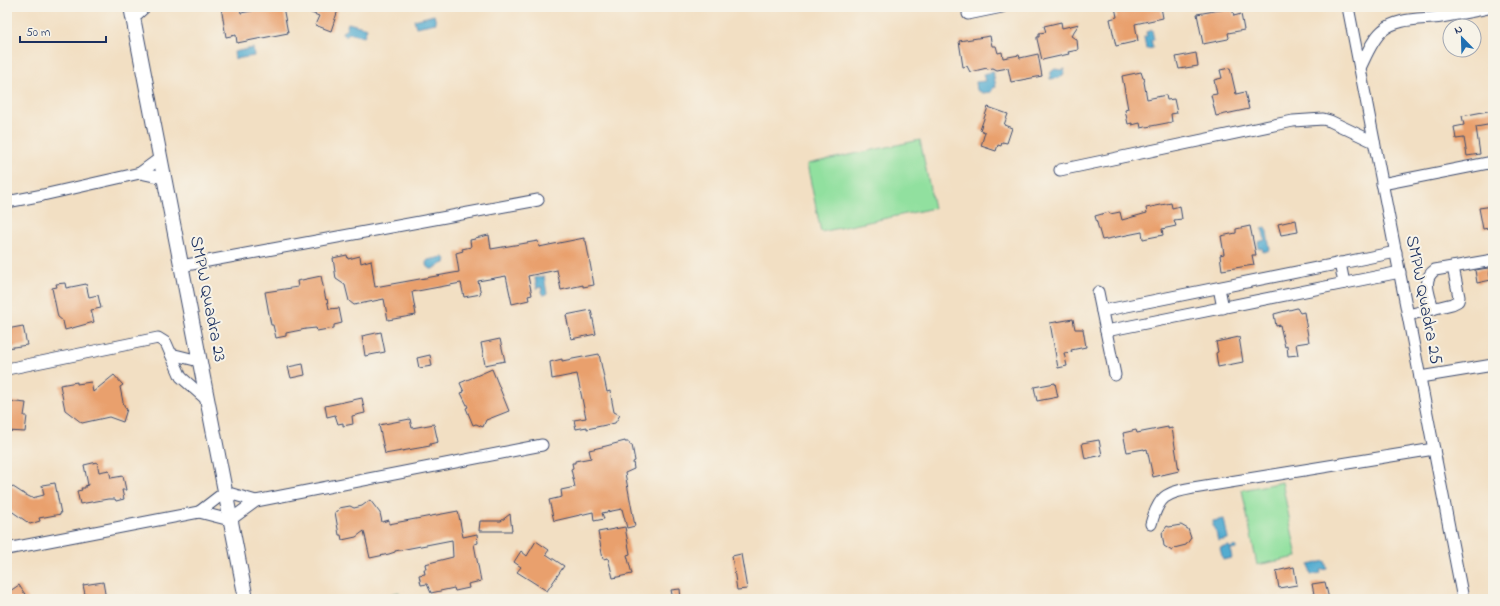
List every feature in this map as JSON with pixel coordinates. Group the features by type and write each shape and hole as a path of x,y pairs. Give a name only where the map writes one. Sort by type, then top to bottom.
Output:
{"street":[{"path":"132,13 145,7"},
{"path":"968,14 1002,7"},
{"name":"SMPW Quadra 25","path":"1348,7 1463,599"},
{"path":"1360,68 1382,31 1395,23 1426,18 1439,18 1493,7"},
{"name":"SMPW Quadra 23","path":"132,13 159,159 246,599"},
{"path":"1060,170 1293,121 1323,119 1374,142"},
{"path":"7,202 43,196 140,173 159,159"},
{"path":"1382,184 1493,162"},
{"path":"140,173 163,178"},
{"path":"181,266 538,200"},
{"path":"1102,311 1396,252"},
{"path":"1433,309 1427,282 1429,275 1435,270 1493,260"},
{"path":"1340,264 1344,283"},
{"path":"1408,315 1456,303 1459,299 1453,268"},
{"path":"1106,331 1400,272"},
{"path":"1219,288 1222,308"},
{"path":"1098,292 1115,375"},
{"path":"7,369 158,338 166,343 181,377 207,400"},
{"path":"171,354 199,361"},
{"path":"1420,377 1493,365"},
{"path":"7,549 199,512 230,520 256,501 542,445"},
{"path":"1151,524 1161,500 1171,493 1193,488 1434,449"},
{"path":"199,512 225,492 256,501"}],"green space":[{"path":"920,140 934,208 821,232 807,164"},
{"path":"1282,482 1297,557 1257,565 1242,490"},
{"path":"399,592 400,599 385,599 384,596"}],"water":[{"path":"434,15 436,23 416,27 414,20"},
{"path":"348,23 367,28 364,37 349,33 346,36 343,35 342,32 346,30"},
{"path":"1152,30 1154,40 1151,40 1153,48 1146,49 1144,37 1147,36 1146,32"},
{"path":"253,48 254,56 235,59 234,52"},
{"path":"1055,69 1065,69 1063,76 1050,79 1051,72"},
{"path":"993,72 996,87 993,88 991,92 983,93 977,90 976,82 985,81 983,74"},
{"path":"1266,227 1270,250 1263,252 1262,248 1259,249 1258,242 1265,240 1262,228"},
{"path":"443,257 446,259 445,263 433,269 427,266 426,262 428,260"},
{"path":"544,276 547,294 543,295 541,292 542,287 537,288 535,278"},
{"path":"1224,519 1228,539 1218,541 1215,528 1213,526 1213,521"},
{"path":"1229,546 1230,548 1236,546 1236,549 1230,550 1232,558 1223,560 1220,548"},
{"path":"1325,561 1327,569 1320,570 1321,573 1311,575 1309,565"}],"building":[{"path":"221,7 240,7 241,13 272,7 283,7 288,33 237,43 236,35 226,37"},
{"path":"298,7 339,7 331,31 315,25 319,16"},
{"path":"1115,7 1161,7 1163,18 1135,24 1138,41 1116,46 1110,19 1117,17"},
{"path":"1232,8 1234,16 1241,14 1244,30 1228,33 1228,39 1203,44 1197,14"},
{"path":"1061,22 1062,28 1079,24 1071,36 1077,40 1078,50 1068,52 1069,54 1042,60 1037,39 1037,37 1039,37 1039,33 1046,32 1044,26"},
{"path":"990,36 992,46 996,46 998,53 1002,52 1003,58 1019,55 1020,58 1038,54 1042,76 1011,82 1008,68 997,70 987,68 970,72 967,66 963,67 959,41"},
{"path":"1196,53 1198,66 1179,69 1176,57"},
{"path":"1230,68 1236,94 1245,92 1249,109 1216,116 1211,95 1217,94 1214,80 1222,78 1220,70"},
{"path":"1141,72 1143,78 1145,79 1144,82 1147,99 1166,95 1167,100 1174,99 1177,113 1171,114 1172,122 1141,128 1140,123 1132,125 1132,123 1128,124 1125,110 1128,109 1122,76"},
{"path":"988,107 1008,114 1004,125 1012,128 1007,143 1002,142 1001,146 998,145 996,151 981,146 985,132 980,130"},
{"path":"1493,110 1493,124 1476,127 1480,154 1467,156 1464,138 1456,139 1454,127 1464,125 1462,116"},
{"path":"1171,203 1172,208 1180,206 1182,219 1174,220 1176,226 1162,229 1163,235 1143,239 1142,232 1102,240 1095,216 1109,212 1110,214 1120,212 1122,220 1147,213 1146,208"},
{"path":"1493,206 1493,227 1483,229 1479,208"},
{"path":"1296,220 1298,232 1281,235 1278,224"},
{"path":"1250,226 1256,255 1252,255 1254,265 1222,270 1220,255 1224,254 1221,236 1236,233 1236,229"},
{"path":"489,235 491,249 538,241 539,247 584,238 584,241 586,241 594,285 583,287 583,285 561,290 557,270 528,276 532,295 528,296 529,300 512,304 506,276 478,281 481,294 464,297 461,283 412,292 416,315 388,320 384,299 354,305 349,301 345,285 336,279 333,258 347,255 348,259 360,256 361,263 371,260 375,287 459,272 456,253 463,251 462,249 471,247 470,240"},
{"path":"1488,268 1491,280 1477,283 1475,270"},
{"path":"321,276 329,309 339,308 342,323 334,325 334,328 317,331 316,328 306,329 286,333 286,336 276,338 273,325 271,325 265,292 298,287 297,281"},
{"path":"65,283 66,288 86,284 89,297 98,295 101,308 91,310 94,322 65,330 63,321 58,317 52,288 57,287 56,284"},
{"path":"1297,308 1300,313 1304,312 1309,342 1296,344 1298,355 1288,356 1287,346 1285,347 1280,325 1276,326 1274,314"},
{"path":"591,310 596,334 571,339 566,315"},
{"path":"1073,319 1075,329 1083,329 1086,347 1064,353 1067,366 1058,368 1050,323"},
{"path":"23,326 27,345 7,348 7,329"},
{"path":"381,332 385,352 365,356 362,336"},
{"path":"1239,337 1243,362 1218,367 1216,342"},
{"path":"500,339 505,361 485,365 481,343"},
{"path":"599,354 607,392 610,391 614,412 620,415 615,423 587,429 587,427 576,429 574,420 586,418 577,374 552,379 550,362"},
{"path":"430,355 432,366 419,368 417,358"},
{"path":"303,364 305,375 291,378 288,367"},
{"path":"492,369 509,411 486,420 483,427 476,424 473,425 466,408 468,407 461,393 464,392 460,383"},
{"path":"114,375 123,385 120,387 123,402 125,408 127,409 123,422 109,417 82,423 65,410 60,385 77,382 77,384 91,382 93,392"},
{"path":"1055,383 1058,397 1037,401 1034,387"},
{"path":"362,398 365,413 352,416 353,424 343,426 343,423 338,424 335,415 327,417 325,406"},
{"path":"7,401 26,403 24,416 27,416 25,432 7,431"},
{"path":"410,419 412,428 434,424 438,442 430,444 430,446 385,454 379,425"},
{"path":"1168,427 1168,429 1172,428 1179,471 1153,477 1147,449 1127,452 1123,433 1136,430 1137,433"},
{"path":"1099,440 1102,455 1085,459 1082,443"},
{"path":"625,441 632,445 635,461 633,462 634,469 625,473 635,526 627,528 622,509 602,513 604,519 594,521 593,512 554,521 549,500 562,497 561,490 575,487 571,469 573,468 572,463 591,458 589,450"},
{"path":"97,462 99,472 109,470 111,478 123,476 126,490 122,490 124,499 116,501 115,499 108,499 80,504 77,491 82,490 81,488 85,488 85,486 88,485 84,465"},
{"path":"7,483 32,498 44,495 42,485 55,483 61,514 39,518 40,521 30,524 7,508"},
{"path":"370,500 380,513 382,522 389,520 389,524 458,511 463,537 477,534 478,543 474,544 481,581 468,584 469,588 455,591 454,588 431,593 427,584 421,585 419,575 425,574 425,564 453,557 452,540 395,551 389,554 370,558 364,531 356,537 342,540 341,535 339,535 335,512 338,511 339,508 350,506 354,508 362,506"},
{"path":"510,514 512,531 479,531 480,521 501,521"},
{"path":"1181,525 1188,529 1191,538 1186,545 1174,548 1172,551 1164,546 1162,533 1167,526"},
{"path":"625,527 630,554 627,555 632,574 613,578 608,558 603,559 598,532"},
{"path":"536,541 549,550 546,554 564,566 547,591 517,572 521,567 514,562 521,551 527,556"},
{"path":"741,554 747,589 737,590 732,556"},
{"path":"1294,567 1297,585 1279,588 1276,571"},
{"path":"103,582 106,599 86,599 83,585"},
{"path":"1325,582 1329,599 1315,599 1312,584"},
{"path":"19,585 28,599 7,599 7,593"},
{"path":"680,589 681,599 673,599 671,590"}]}
